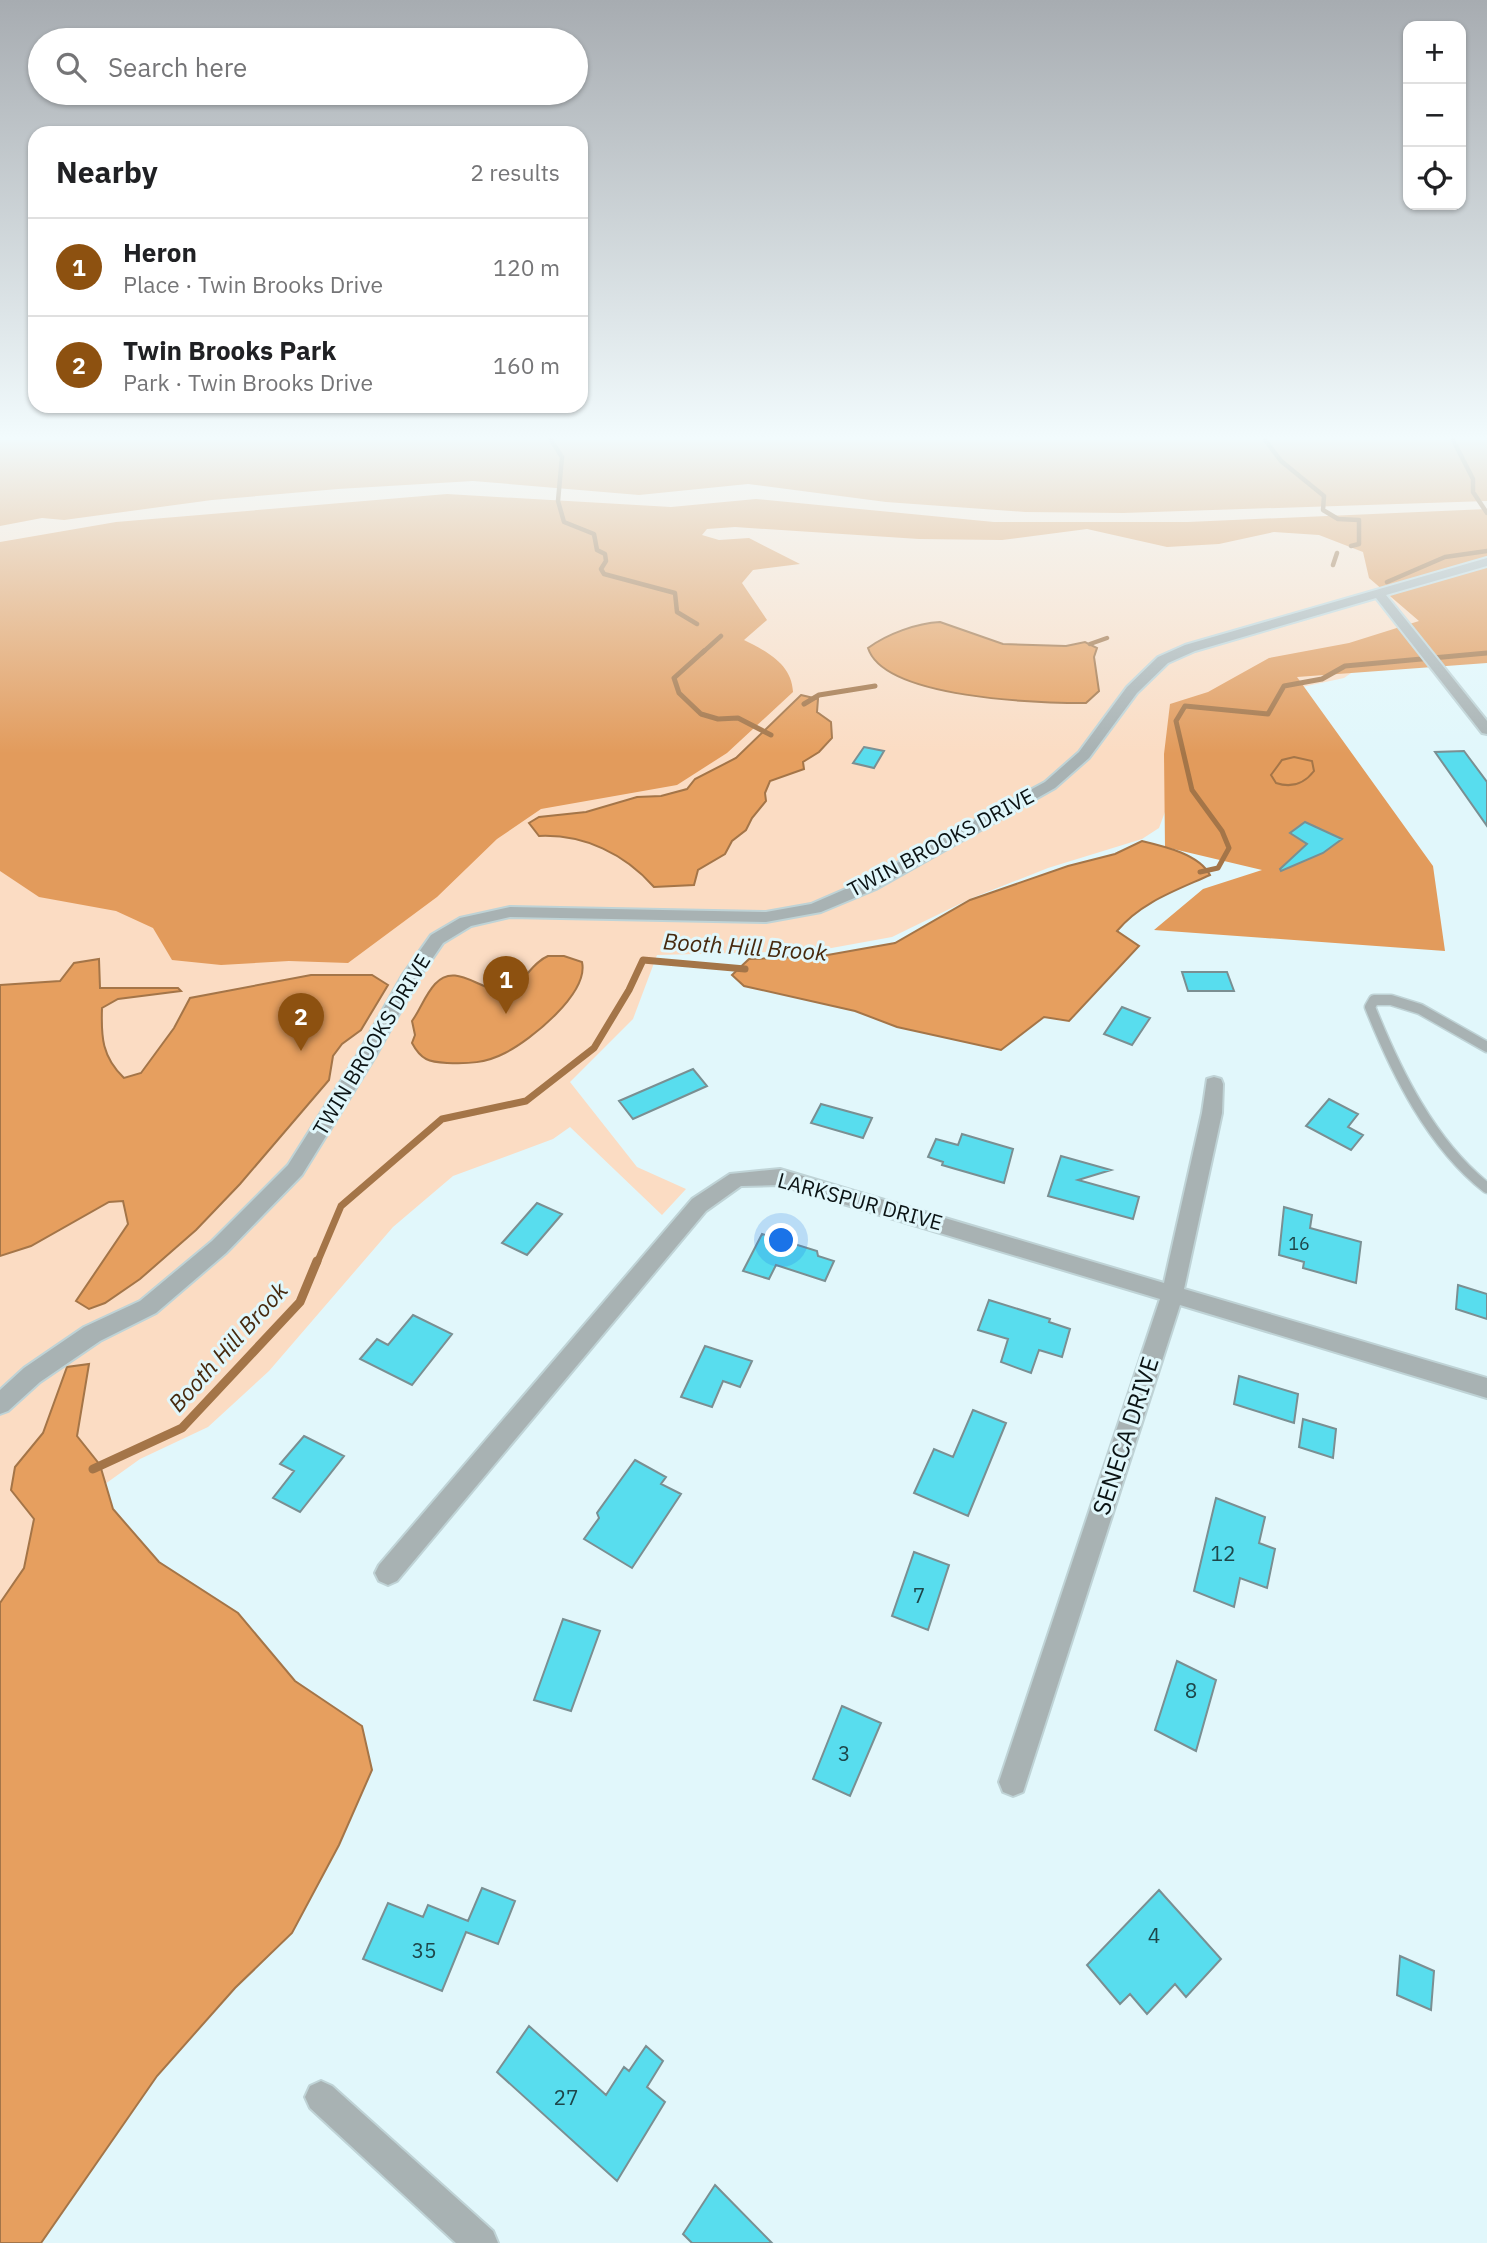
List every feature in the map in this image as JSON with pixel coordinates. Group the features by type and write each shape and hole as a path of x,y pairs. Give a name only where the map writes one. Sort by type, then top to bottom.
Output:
{"street":[{"name":"TWIN BROOKS DRIVE","path":"0,1404 32,1375 92,1334 148,1307 219,1247 295,1170 366,1057 411,976 438,939 466,922 510,912 766,917 815,908 870,886 1051,785 1084,755 1132,690 1163,660 1214,641 1487,562"},
{"path":"1380,595 1487,730"},
{"name":"SENECA DRIVE","path":"1013,1782 1173,1292 1212,1113 1214,1084"},
{"name":"LARKSPUR DRIVE","path":"388,1573 699,1205 737,1179 780,1177 1173,1292 1487,1388"},
{"path":"321,2096 481,2243"}],"lane":[{"path":"1487,1047 1473,1041 1438,1017 1407,1003 1389,999 1374,1000 1370,1007 1392,1060 1418,1104 1462,1165 1476,1182 1487,1188"}],"shaded area":[{"path":"0,545 1487,545 1487,660 1357,669 1344,678 1293,689 1175,785 1159,828 1142,839 1048,868 972,898 892,937 815,951 657,955 633,1019 570,1082 637,1167 686,1189 662,1215 570,1127 553,1139 453,1176 393,1227 269,1371 208,1427 140,1459 59,1517 0,1644"},
{"path":"0,545 762,545 800,564 753,570 742,583 767,620 744,640 769,654 783,666 792,682 793,692 727,753 677,785 541,809 497,839 437,897 348,963 289,961 221,965 172,960 153,928 116,911 39,897 0,871"},
{"path":"1157,545 1207,545 1167,547"},
{"path":"1344,545 1487,545 1487,663 1297,677 1433,866 1445,951 1154,930 1203,889 1262,870 1165,847 1164,754 1170,704 1208,692 1269,658 1349,643 1419,621 1369,578 1363,552"},
{"path":"940,622 1003,644 1066,646 1085,642 1097,648 1094,657 1099,691 1086,703 1035,702 966,695 902,678 880,665 868,648 902,630"},
{"path":"801,695 818,699 817,712 831,722 832,738 819,752 803,762 804,769 770,781 765,793 766,801 746,830 732,841 725,854 698,870 694,885 654,887 630,865 603,848 572,838 539,836 529,823 539,817 586,812 637,797 661,796 687,789 695,779 736,758"},
{"path":"1294,757 1312,761 1314,771 1297,784 1276,783 1271,775 1282,760"},
{"path":"1142,841 1189,856 1210,875 1148,904 1117,931 1139,946 1069,1021 1044,1017 1001,1050 897,1027 855,1011 744,986 732,975 749,959 822,956 895,943 970,900 1068,866 1115,854"},
{"path":"548,956 564,956 582,962 582,974 568,1001 529,1038 498,1056 470,1063 430,1061 415,1049 412,1043 415,1035 412,1021 431,988 443,978 452,975 497,990 506,989 518,983"},
{"path":"99,959 100,988 178,988 181,991 118,999 102,1008 104,1046 111,1062 124,1078 141,1073 174,1028 190,998 311,975 372,975 388,985 361,1030 342,1044 333,1056 329,1080 240,1184 196,1230 140,1279 105,1303 89,1309 76,1301 128,1224 123,1201 109,1202 31,1246 0,1256 0,985 60,981 74,963"},
{"path":"89,1364 77,1436 100,1465 113,1509 159,1562 238,1613 295,1681 362,1726 372,1770 339,1845 292,1933 235,1988 157,2076 41,2243 0,2243 0,1603 24,1568 34,1519 11,1490 15,1467 43,1433 67,1367"}],"building":[{"path":"864,747 884,751 874,768 853,763"},
{"path":"1464,751 1487,782 1487,826 1435,752"},
{"path":"1305,822 1342,839 1323,853 1281,871 1280,869 1307,844 1290,833"},
{"path":"1182,972 1227,972 1234,991 1188,991"},
{"path":"1122,1007 1150,1018 1132,1045 1104,1034"},
{"path":"693,1069 707,1086 633,1119 619,1101"},
{"path":"1329,1099 1358,1114 1348,1127 1363,1135 1351,1150 1306,1126"},
{"path":"821,1104 872,1118 863,1138 811,1123"},
{"path":"962,1134 1013,1149 1004,1183 942,1165 943,1162 928,1157 936,1139 958,1145"},
{"path":"1061,1156 1111,1170 1078,1180 1139,1197 1133,1219 1048,1196"},
{"path":"537,1203 562,1214 527,1255 502,1243"},
{"path":"1284,1207 1312,1215 1310,1228 1361,1242 1356,1283 1303,1268 1304,1262 1279,1255"},
{"path":"762,1234 817,1251 818,1256 834,1261 825,1281 776,1265 769,1279 743,1271"},
{"path":"1458,1285 1487,1294 1487,1319 1456,1309"},
{"path":"989,1300 1050,1319 1049,1322 1070,1329 1062,1357 1039,1350 1031,1373 1001,1362 1008,1339 978,1330"},
{"path":"413,1315 452,1334 412,1385 360,1359 377,1339 388,1345"},
{"path":"705,1346 752,1361 740,1387 723,1381 712,1407 681,1397"},
{"path":"1239,1376 1298,1394 1294,1423 1234,1404"},
{"path":"973,1410 1006,1423 968,1516 914,1493 934,1449 953,1457"},
{"path":"1303,1419 1336,1429 1333,1458 1299,1447"},
{"path":"304,1436 344,1456 300,1512 273,1498 294,1471 280,1464"},
{"path":"635,1460 666,1477 661,1484 681,1494 632,1568 584,1539 599,1518 597,1513"},
{"path":"1216,1498 1265,1517 1259,1543 1275,1549 1267,1588 1240,1578 1234,1607 1194,1591"},
{"path":"914,1552 949,1565 928,1630 892,1616"},
{"path":"563,1619 600,1631 571,1711 534,1700"},
{"path":"1177,1661 1216,1680 1196,1751 1155,1730"},
{"path":"842,1706 881,1723 850,1796 813,1779"},
{"path":"482,1888 515,1901 498,1944 466,1932 442,1991 363,1959 388,1903 423,1917 428,1905 468,1921"},
{"path":"1159,1890 1221,1959 1186,1997 1175,1984 1147,2014 1130,1994 1120,2004 1087,1965"},
{"path":"1400,1956 1434,1971 1431,2010 1397,1995"},
{"path":"529,2026 606,2095 624,2067 629,2071 646,2046 663,2061 647,2087 665,2102 617,2181 497,2072"},
{"path":"715,2185 772,2243 692,2243 683,2234"}],"waterway":[{"name":"Booth Hill Brook","path":"596,545 597,550 605,554 606,561 601,569 604,574 675,593 677,612 697,624"},
{"path":"1351,546 1356,545"},
{"path":"1387,582 1445,557 1487,551"},
{"path":"1333,565 1337,553"},
{"path":"702,653 721,636"},
{"path":"1090,644 1107,638"},
{"path":"704,651 674,678 679,693 701,714 718,719 738,718 771,735"},
{"name":"Booth Hill Brook","path":"1200,872 1218,868 1229,848 1222,831 1192,790 1176,721 1185,706 1268,714 1284,686 1322,679 1345,666 1487,653"},
{"path":"804,704 819,695 875,686"},
{"name":"Booth Hill Brook","path":"317,1263 341,1206 442,1119 526,1101 594,1048 629,990 643,960 745,969"},
{"name":"Booth Hill Brook","path":"93,1469 182,1428 300,1302 317,1261"}],"place":[{"name":"Heron","path":"506,1014"},
{"name":"Twin Brooks Park","path":"301,1051"}]}
